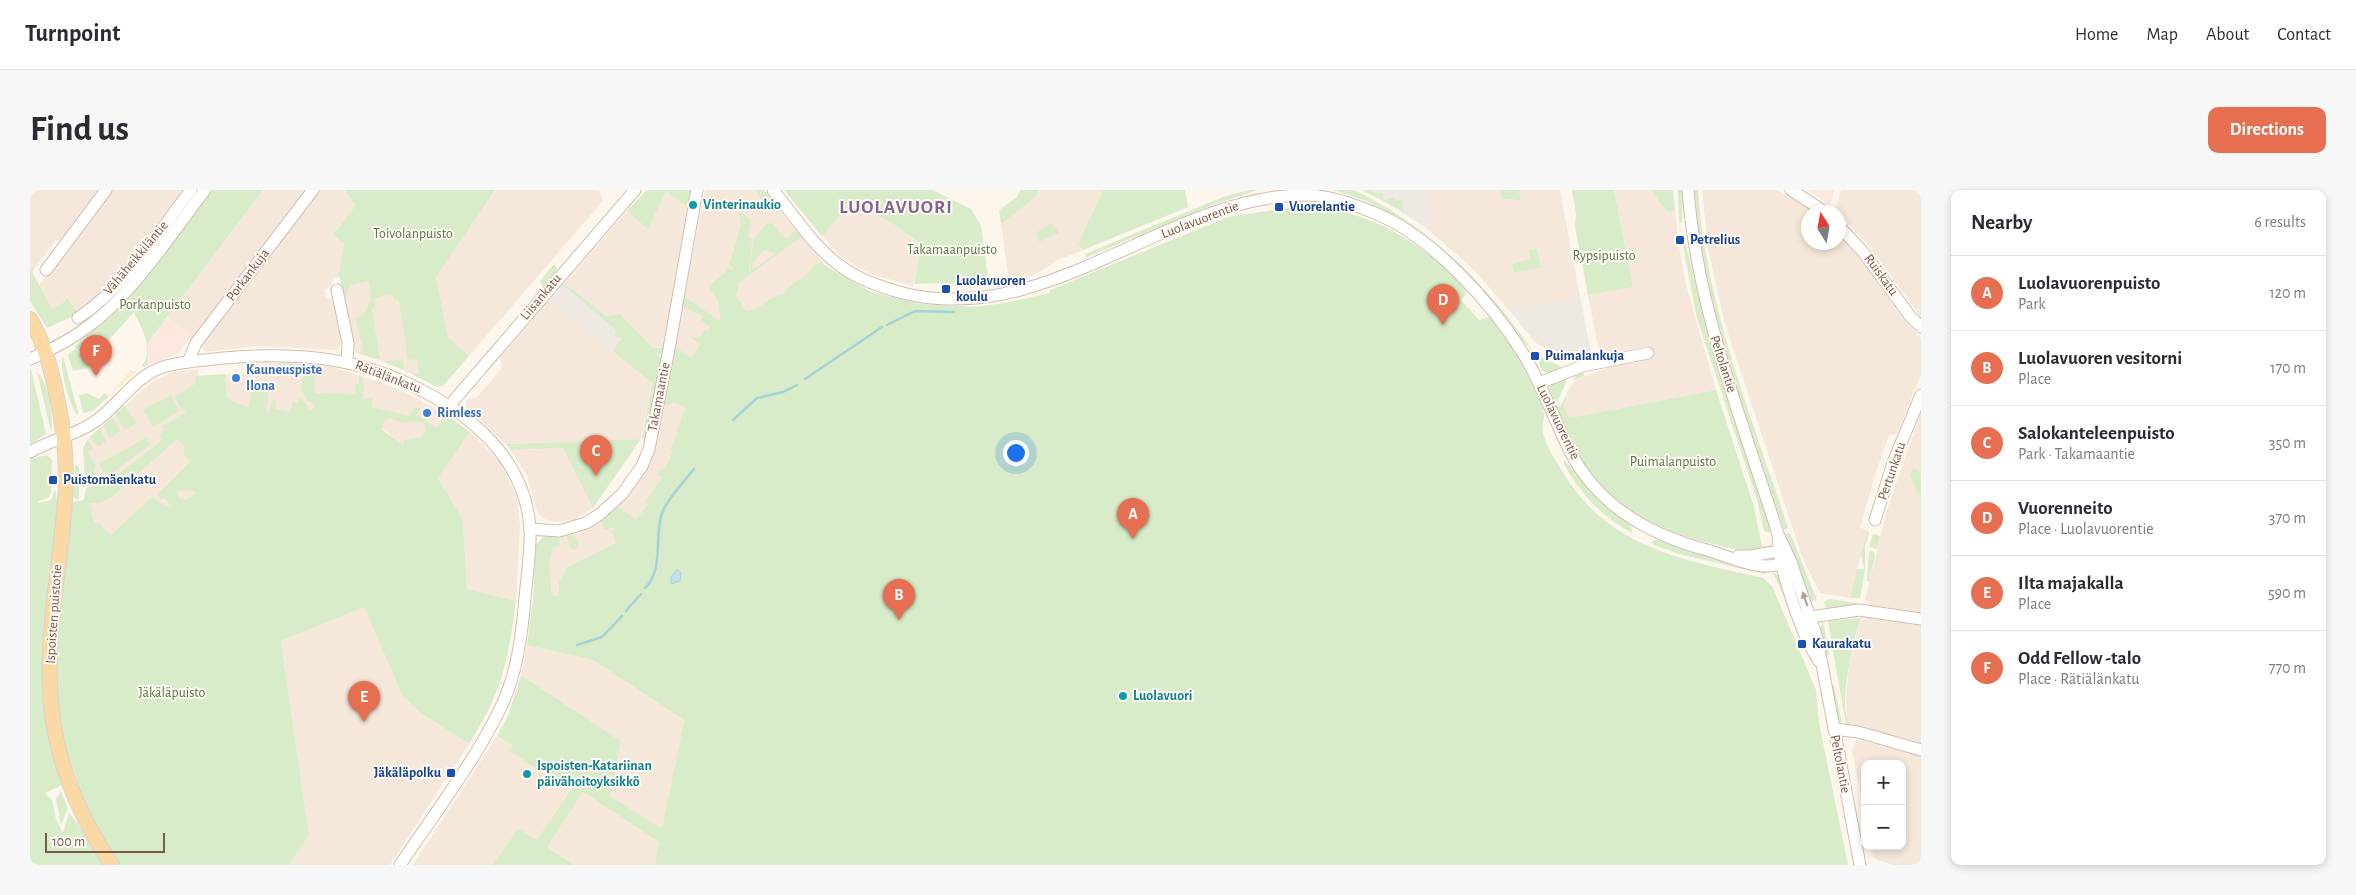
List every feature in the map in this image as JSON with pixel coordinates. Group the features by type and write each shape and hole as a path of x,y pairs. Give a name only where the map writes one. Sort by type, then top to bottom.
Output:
{"main road":[{"name":"Ispoisten puistotie","path":"30,319 46,352 65,436 65,500 51,622 51,702 59,750 74,798 93,836 112,865"}],"street":[{"path":"46,270 106,190"},
{"name":"Vähäheikkiläntie","path":"30,360 89,326 98,311 135,280 182,211 191,190"},
{"name":"Vähäheikkiläntie","path":"182,211 205,190"},
{"name":"Porkankuja","path":"188,362 196,343 313,190"},
{"name":"Liisankatu","path":"449,406 635,190"},
{"name":"Takamaantie","path":"530,529 558,531 586,524 622,494 642,466 649,449 669,349 697,190"},
{"name":"Luolavuorentie","path":"773,190 822,249 847,270 887,289 920,297 950,299 1006,294 1043,283 1223,210 1262,200 1310,193 1324,194 1374,212 1410,233 1444,259 1498,318 1525,356 1572,455 1591,483 1613,505 1648,529 1687,545 1760,565 1786,562"},
{"name":"Peltolantie","path":"1688,190 1691,232 1708,316 1786,562 1806,618 1817,638 1820,663 1860,865"},
{"path":"1791,190 1814,205"},
{"name":"Ruiskatu","path":"1846,234 1863,252 1910,316 1921,327"},
{"path":"337,290 348,343 347,362"},
{"name":"Vähäheikkiläntie","path":"78,318 98,311"},
{"path":"1539,383 1582,366 1648,353"},
{"name":"Rätiälänkatu","path":"65,436 90,425 154,370 188,362 271,355 294,355 347,362 393,376 449,406 487,437 513,468 524,496 530,529 524,610 519,647 508,690 492,723 400,865"},
{"name":"Pertunkatu","path":"1875,520 1894,460 1921,395"},
{"path":"30,452 65,436"},
{"name":"Luolavuorentie","path":"1727,555 1751,556 1782,550"},
{"path":"1806,618 1859,610 1921,619"},
{"path":"1834,729 1858,732 1921,750"}],"shaded area":[{"path":"30,190 102,190 62,243 56,240 32,272 30,268"},
{"path":"113,190 186,190 110,288 78,314 67,297 62,304 52,309 39,285"},
{"path":"263,190 308,190 195,339 167,317"},
{"path":"317,190 345,190 357,204 333,235 352,250 340,277 333,278 332,286 324,290 326,297 334,301 341,339 340,347 336,350 258,346 205,352 201,345"},
{"path":"495,190 599,190 603,201 469,356 448,338 436,277"},
{"path":"705,190 755,190 765,204 772,202 823,262 825,272 669,373"},
{"path":"1039,190 1103,190 1078,244 1083,250 1060,259 1032,276 1009,282 1001,224 1035,198"},
{"path":"1367,190 1428,190 1433,215 1425,227"},
{"path":"1428,190 1560,190 1580,297 1509,310 1471,267 1425,227 1433,215"},
{"path":"1614,190 1673,190 1679,247 1686,285 1716,390 1569,418 1562,404 1575,380 1614,366 1650,358 1648,346 1600,355 1588,295 1633,286"},
{"path":"1702,190 1776,190 1803,205 1801,205 1801,250 1846,250 1846,241 1900,315 1921,338 1921,375 1897,434 1889,435 1875,475 1860,527 1867,531 1850,598 1820,593 1803,559 1724,321 1708,248"},
{"path":"1807,190 1835,190 1830,205"},
{"path":"1841,190 1921,190 1921,317 1869,246 1846,222 1846,205 1836,205"},
{"path":"666,192 690,209 664,344 657,349 651,347 620,314 606,316 564,283 627,211 648,228"},
{"path":"850,204 890,222 921,245 913,286 877,276 858,267 840,255 822,236"},
{"path":"402,275 422,379 391,364 356,353 354,349 342,286"},
{"path":"564,283 627,332 612,351 549,301"},
{"path":"1580,297 1592,357 1566,362 1535,342 1509,310"},
{"path":"549,301 652,383 641,439 506,444 466,407 466,400 477,397 502,368 500,357"},
{"path":"167,317 195,339 189,340 177,354 148,365 148,342"},
{"path":"278,363 329,366 374,380 403,391 457,421 425,463 383,429 242,409 227,396 225,374 250,372 253,364"},
{"path":"198,369 201,405 235,463 129,549 93,558 85,442 153,381 173,372"},
{"path":"665,394 672,395 705,423 643,536 610,513 633,488 648,466"},
{"path":"1921,412 1921,474 1915,469 1917,489 1921,498 1921,615 1869,605 1865,600 1887,510"},
{"path":"470,432 500,462 517,497 520,526 516,601 467,589 463,520 438,478"},
{"path":"563,448 593,508 573,520 555,522 544,519 538,514 527,476 511,450"},
{"path":"605,517 642,544 559,596 552,595 546,536 577,534"},
{"path":"364,607 402,695 418,711 469,744 390,865 289,865 309,835 281,641"},
{"path":"1868,617 1921,625 1921,744 1854,725 1847,719 1846,698 1849,665 1859,622"},
{"path":"527,645 593,660 684,720 662,830 610,796 621,741 521,675"},
{"path":"497,736 573,785 537,841 518,828 493,865 413,865"},
{"path":"1859,740 1921,756 1921,865 1893,865 1877,860 1871,850 1906,850 1906,760 1861,760 1861,796 1852,750 1854,744"},
{"path":"583,792 659,842 655,865 574,865 547,847"}],"green space":[{"name":"Porkanpuisto","path":"212,190 263,190 148,342 148,365 141,367 147,354 147,347 134,312 92,359 76,349 75,346 114,312 132,292"},
{"name":"Toivolanpuisto","path":"345,190 495,190 436,277 448,337 469,356 443,386 435,386 412,374 419,374 417,359 408,360 399,301 389,294 374,299 375,308 372,309 380,360 356,352 363,351 355,317 363,316 369,304 370,290 369,281 350,285 345,301 339,274 344,244 333,235 356,205"},
{"path":"647,190 690,190 690,209 666,192 648,229 627,211"},
{"path":"755,190 764,190 781,211 777,214 770,203 765,204"},
{"name":"Takamaanpuisto","path":"784,190 933,190 971,209 981,226 988,277 972,282 914,284 921,244 890,222 850,204 822,236"},
{"name":"Takamaanpuisto","path":"1020,190 1039,190 1035,198 1001,224 999,210 1017,197"},
{"path":"1103,190 1185,190 1188,207 1083,250 1078,244"},
{"path":"1249,190 1258,190 1212,205 1087,257 1085,254 1223,197"},
{"path":"1333,190 1353,190 1360,193 1411,224 1434,242 1477,281 1515,326 1533,351 1398,219 1364,200"},
{"path":"1362,190 1370,190 1374,194 1382,193 1384,200 1394,198 1395,201 1402,200 1404,212"},
{"path":"1500,190 1519,190 1520,200 1503,199"},
{"name":"Rypsipuisto","path":"1572,190 1614,190 1633,287 1588,295 1575,226 1576,214"},
{"path":"1651,190 1673,190 1674,210 1667,212"},
{"path":"1678,190 1683,190 1682,223 1679,223"},
{"path":"1693,190 1698,190 1710,277 1720,320 1732,362 1788,528 1784,530 1726,359 1703,276"},
{"path":"1301,206 1342,211 1362,217 1399,234 1416,245 1459,281 1464,287 1466,294 1461,300 1479,320 1489,317 1493,321 1531,378 1541,402 1544,416 1544,438 1549,449 1582,499 1603,519 1626,535 1651,547 1705,565 1763,578 1772,586 1816,690 1819,723 1848,865 655,865 659,842 583,792 547,847 574,865 493,865 518,828 537,840 573,786 564,780 561,785 510,751 513,746 497,736 509,713 521,675 621,741 610,796 662,829 684,720 593,660 527,645 533,599 536,545 544,536 559,538 560,546 552,548 549,563 552,595 559,596 559,582 566,568 616,543 611,531 615,530 613,527 605,530 600,521 617,506 636,520 648,504 645,502 662,478 657,474 662,468 665,469 673,451 671,449 686,407 672,402 670,405 663,403 674,346 691,358 701,344 689,336 699,338 704,330 707,332 710,327 701,320 703,316 682,306 684,296 721,322 718,301 709,287 710,284 726,272 727,267 732,270 733,268 729,265 740,227 741,218 738,215 740,212 751,220 748,236 752,239 749,276 739,283 736,296 746,311 773,298 784,295 791,285 805,276 819,262 871,292 921,304 974,307 1004,303 1050,293 1050,290 1228,217"},
{"path":"772,223 786,239 796,230 801,237 750,275 753,240 766,224","holes":["764,250 776,254 753,269 752,264"]},
{"path":"1051,223 1059,233 1039,242 1036,233"},
{"path":"1682,241 1685,241 1705,322 1771,533 1764,531 1757,500 1697,318"},
{"path":"1537,249 1541,268 1514,272 1512,264 1529,259 1530,250"},
{"path":"554,264 557,268 556,273 536,296 543,286 540,281"},
{"path":"30,268 52,309 62,304 67,297 78,314 47,328 30,301"},
{"path":"564,283 606,316 620,314 653,348 660,348 667,338 664,354 658,354 662,361 647,439 642,439 652,383 612,351 622,338 615,336 616,330 563,285"},
{"path":"75,349 89,362 89,368 73,371 68,355"},
{"path":"63,356 78,416 66,386 62,368"},
{"path":"1541,357 1564,368 1548,373 1542,371 1538,360"},
{"path":"402,359 405,368 403,370 384,362"},
{"path":"278,363 299,364 299,368 281,368 279,379 277,379"},
{"name":"Jäkäläpuisto","path":"304,364 314,365 315,393 355,394 356,384 359,384 359,375 364,380 363,398 373,397 371,407 410,416 414,407 420,409 417,415 437,428 447,416 470,432 438,478 463,520 467,589 516,601 510,641 502,676 496,692 489,709 469,744 418,711 402,695 364,607 281,641 309,835 289,865 117,865 95,829 75,784 78,783 59,728 55,687 55,656 66,536 73,502 84,500 86,488 106,484 161,441 160,434 165,431 162,426 186,412 184,408 181,409 175,397 196,383 195,376 225,374 227,396 235,403 249,407 251,387 269,386 266,412 269,413 272,399 276,400 275,409 290,412 292,402 298,403 299,395 310,410 315,408 313,402 308,402 301,389","holes":["389,418 403,423 418,421 424,424 426,430 421,437 405,440 403,445 381,429 385,420","177,439 185,447 183,453 190,462 158,494 160,500 165,498 170,505 167,507 152,497 111,535 100,524 94,522 90,503 99,503 112,497","179,490 194,491 196,494 187,499 177,497"]},
{"path":"30,370 46,434 30,444"},
{"path":"37,372 44,383 49,400 52,418 51,432"},
{"name":"Puimalanpuisto","path":"1583,372 1584,376 1574,380 1563,404 1569,418 1716,390 1754,507 1762,547 1751,550 1738,550 1675,533 1656,525 1638,514 1605,489 1575,450 1548,389 1550,384 1568,377 1556,405 1560,407 1577,374"},
{"path":"87,393 99,399 105,393 108,397 93,411 83,413 79,395"},
{"path":"171,395 179,411 153,427 143,410"},
{"path":"124,405 136,422 128,429 123,427 115,414"},
{"path":"112,417 120,430 113,437 109,436 103,425"},
{"path":"100,428 106,441 99,446 90,437"},
{"path":"146,438 150,445 109,475 103,472 99,464"},
{"path":"88,439 93,449 88,452 96,466 94,470 98,478 85,483 83,448"},
{"path":"641,439 593,508 563,448 511,450 506,444"},
{"path":"47,455 52,460 51,493 48,498 38,501 38,503 51,500 55,489 58,507 54,750 62,785 45,793 52,800 56,819 63,833 69,812 106,865 30,865 30,459"},
{"path":"1565,461 1601,501 1631,525 1632,533 1611,520 1592,503 1569,473 1563,462"},
{"path":"75,465 79,467 79,500 73,497"},
{"path":"1915,468 1921,474 1921,498 1910,476 1911,471"},
{"path":"1867,531 1869,533 1865,547 1865,568 1860,598 1850,598 1857,569 1864,569 1861,555"},
{"path":"1790,533 1817,600 1811,601 1786,534"},
{"path":"1873,534 1880,536 1877,549 1869,547"},
{"path":"574,535 578,544 576,549 573,550 569,546 567,536"},
{"path":"1658,539 1767,570 1767,572 1765,574 1679,554 1652,544 1652,541"},
{"path":"1869,551 1874,552 1875,556 1869,581 1867,581"},
{"path":"1772,571 1780,577 1788,605"},
{"path":"1829,599 1857,603 1858,605 1827,609 1824,602"},
{"path":"1868,617 1861,619 1858,625 1850,659 1845,700 1849,722 1861,727 1846,725 1828,621"},
{"path":"1823,620 1829,655 1826,656 1819,630"},
{"path":"1832,685 1834,685 1842,724 1838,721"},
{"path":"61,791 68,808 61,825 56,799"}],"sand":[{"path":"131,370 136,372 116,390 114,389"}],"water":[{"path":"677,569 681,573 680,581 671,584 671,577"}],"waterway":[{"path":"887,325 915,311 954,312"},
{"path":"805,379 882,327"},
{"path":"733,420 757,398 783,392 797,385"},
{"path":"645,588 655,572 660,522 664,508 694,469"},
{"path":"626,611 641,594"},
{"path":"577,645 602,637 622,616"}],"place":[{"name":"Vinterinaukio","path":"693,205"},
{"name":"Vuorelantie","path":"1279,207"},
{"name":"Petrelius","path":"1680,240"},
{"name":"Luolavuoren koulu","path":"946,289"},
{"name":"Vuorenneito","path":"1443,325"},
{"name":"Puimalankuja","path":"1535,356"},
{"name":"Odd Fellow -talo","path":"96,376"},
{"name":"Kauneuspiste Ilona","path":"236,378"},
{"name":"Rimless","path":"427,413"},
{"name":"Salokanteleenpuisto","path":"596,476"},
{"name":"Puistomäenkatu","path":"53,480"},
{"name":"Luolavuorenpuisto","path":"1133,539"},
{"name":"Luolavuoren vesitorni","path":"899,620"},
{"name":"Kaurakatu","path":"1802,644"},
{"name":"Luolavuori","path":"1123,696"},
{"name":"Ilta majakalla","path":"364,722"},
{"name":"Jäkäläpolku","path":"451,773"},
{"name":"Ispoisten-Katariinan päivähoitoyksikkö","path":"527,774"}],"district":[{"name":"LUOLAVUORI","path":"896,207"}]}
